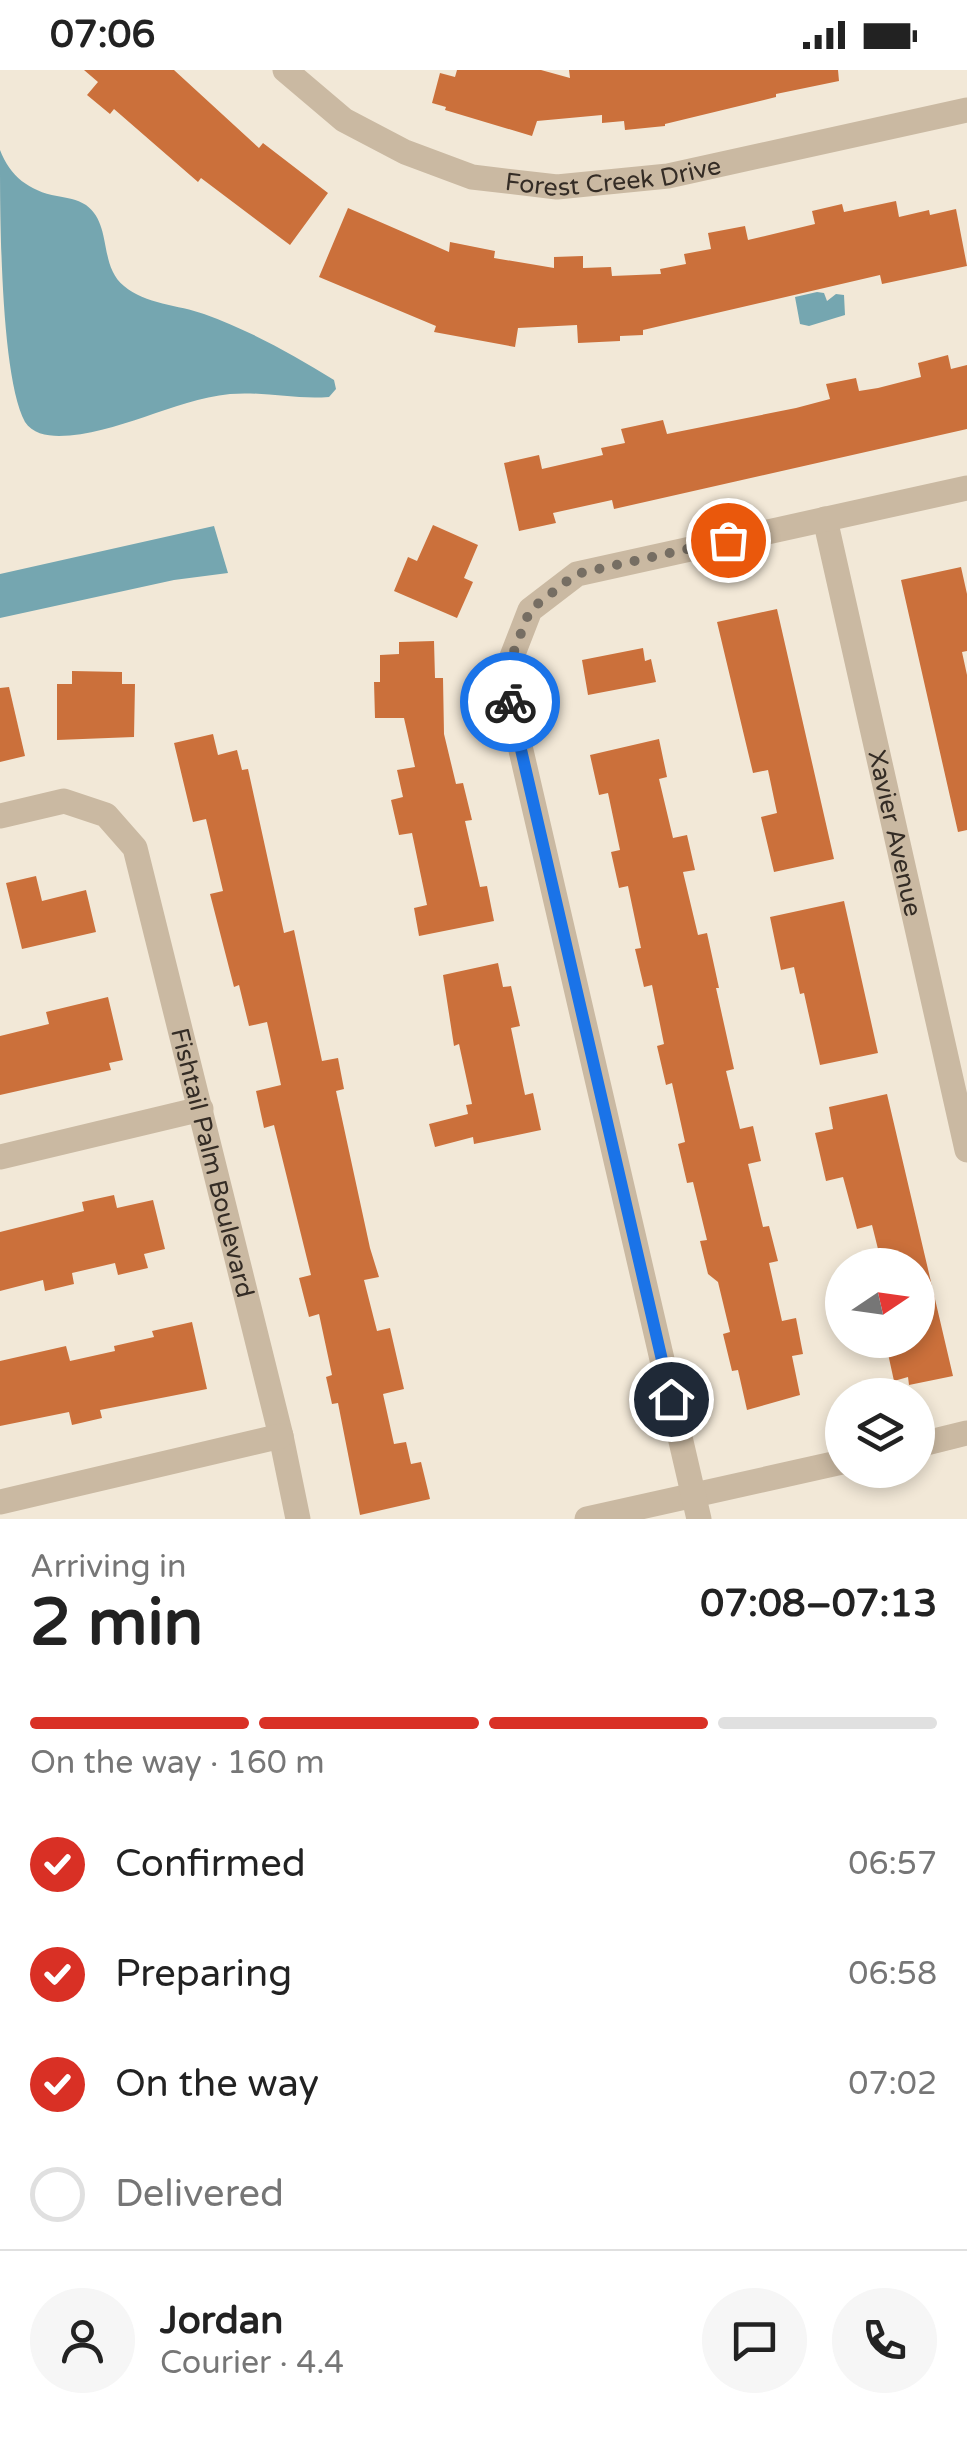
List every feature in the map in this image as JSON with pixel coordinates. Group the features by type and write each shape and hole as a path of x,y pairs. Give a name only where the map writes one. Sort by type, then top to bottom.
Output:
{"street":[{"name":"Forest Creek Drive","path":"285,70 344,120 405,152 472,178 558,187 668,176 967,110"},
{"path":"696,1508 504,677 530,610 576,574 967,488"},
{"name":"Xavier Avenue","path":"825,519 967,1150"},
{"name":"Fishtail Palm Boulevard","path":"0,816 64,801 106,815 135,848 202,1109 298,1519"},
{"path":"0,1157 202,1109"},
{"path":"935,1441 967,1433"},
{"path":"0,1502 281,1436"},
{"path":"586,1519 696,1508 825,1467"}],"water":[{"path":"0,150 15,175 29,186 79,201 94,213 111,267 132,292 255,335 334,380 336,389 329,397 242,393 208,397 81,434 49,435 31,429 17,399 6,331"},
{"path":"824,293 827,301 836,294 844,295 845,315 809,326 800,324 795,297"},
{"path":"214,526 228,573 174,580 0,618 0,574"}],"building":[{"path":"84,70 174,70 259,148 263,143 328,193 290,245 201,178 198,182 114,109 110,114 87,95 98,82"},
{"path":"457,70 541,70 570,78 569,70 838,70 839,81 776,94 665,126 625,130 624,121 602,123 602,115 537,121 532,136 432,103 440,73 455,77"},
{"path":"896,201 899,217 956,209 967,266 882,284 880,275 643,330 643,335 620,336 620,341 578,343 577,325 518,328 515,347 434,332 436,326 319,277 348,208 449,252 450,242 495,251 494,258 554,268 554,257 583,256 583,268 611,267 612,276 661,274 660,269 686,264 684,254 711,249 708,233 745,226 748,240 815,224 812,211 842,204 844,212"},
{"path":"948,355 951,369 967,365 967,429 614,509 612,500 553,513 556,523 519,531 504,463 539,455 542,469 603,455 601,448 625,443 621,429 663,420 667,434 796,408 830,399 826,384 856,378 859,391 878,388 921,377 918,363"},
{"path":"433,525 478,545 464,578 473,582 457,618 394,591 408,557 417,561"},
{"path":"961,567 967,594 967,651 962,652 967,675 967,830 958,832 901,580"},
{"path":"777,609 834,859 774,872 761,817 777,813 768,770 753,773 717,622"},
{"path":"434,641 435,678 443,678 444,734 456,784 463,783 472,820 465,821 480,887 487,886 494,921 419,936 414,908 427,905 412,833 399,835 391,800 403,797 397,770 415,767 404,718 375,718 374,682 380,682 380,655 399,654 399,642"},
{"path":"643,648 645,661 651,659 656,682 588,695 582,660"},
{"path":"72,671 122,672 122,684 135,684 134,737 57,740 57,684 72,684"},
{"path":"9,687 25,756 0,762 0,688"},
{"path":"213,734 218,755 237,750 242,770 248,769 284,933 294,930 322,1061 338,1058 344,1089 336,1091 379,1277 364,1280 377,1331 390,1328 404,1389 383,1394 394,1444 406,1442 411,1464 421,1462 430,1499 360,1515 338,1403 332,1404 326,1377 332,1375 319,1314 309,1317 299,1278 311,1275 274,1125 264,1128 256,1091 281,1085 267,1022 249,1026 239,985 234,987 210,894 223,891 206,819 193,822 174,743"},
{"path":"659,739 667,777 659,779 673,838 687,835 695,870 683,872 698,935 707,933 734,1069 726,1071 740,1129 753,1126 761,1161 748,1164 763,1227 769,1226 778,1261 769,1263 782,1321 796,1318 803,1354 792,1356 800,1395 747,1410 738,1370 732,1371 723,1334 730,1332 718,1282 708,1274 700,1241 707,1240 693,1182 687,1183 678,1144 685,1142 672,1083 666,1085 657,1046 664,1044 652,985 644,987 635,949 641,948 628,886 619,888 611,852 620,850 608,793 599,795 590,755"},
{"path":"36,876 42,901 86,890 96,932 22,949 6,883"},
{"path":"844,901 878,1053 820,1065 804,993 800,994 794,967 781,970 770,917"},
{"path":"498,963 503,987 511,986 520,1026 511,1028 525,1095 533,1093 541,1130 474,1144 473,1137 435,1147 429,1124 468,1114 466,1105 472,1104 459,1044 454,1046 443,975"},
{"path":"108,997 123,1060 109,1063 111,1070 0,1095 0,1036 49,1024 46,1012"},
{"path":"887,1094 923,1248 878,1248 872,1225 857,1229 843,1177 826,1181 815,1133 833,1129 829,1107"},
{"path":"114,1195 117,1208 153,1200 165,1249 144,1254 148,1268 118,1275 115,1263 72,1273 74,1284 45,1291 43,1280 0,1291 0,1232 84,1211 82,1202"},
{"path":"935,1299 953,1376 935,1380 893,1378 889,1358 935,1358"},
{"path":"192,1322 207,1389 100,1410 102,1418 72,1425 69,1412 0,1426 0,1361 66,1346 70,1361 115,1351 114,1346 154,1337 152,1331"}],"way so far":[{"path":"510,702 504,677 530,610 576,574 728,540"}],"route":[{"path":"510,702 671,1399"}]}
